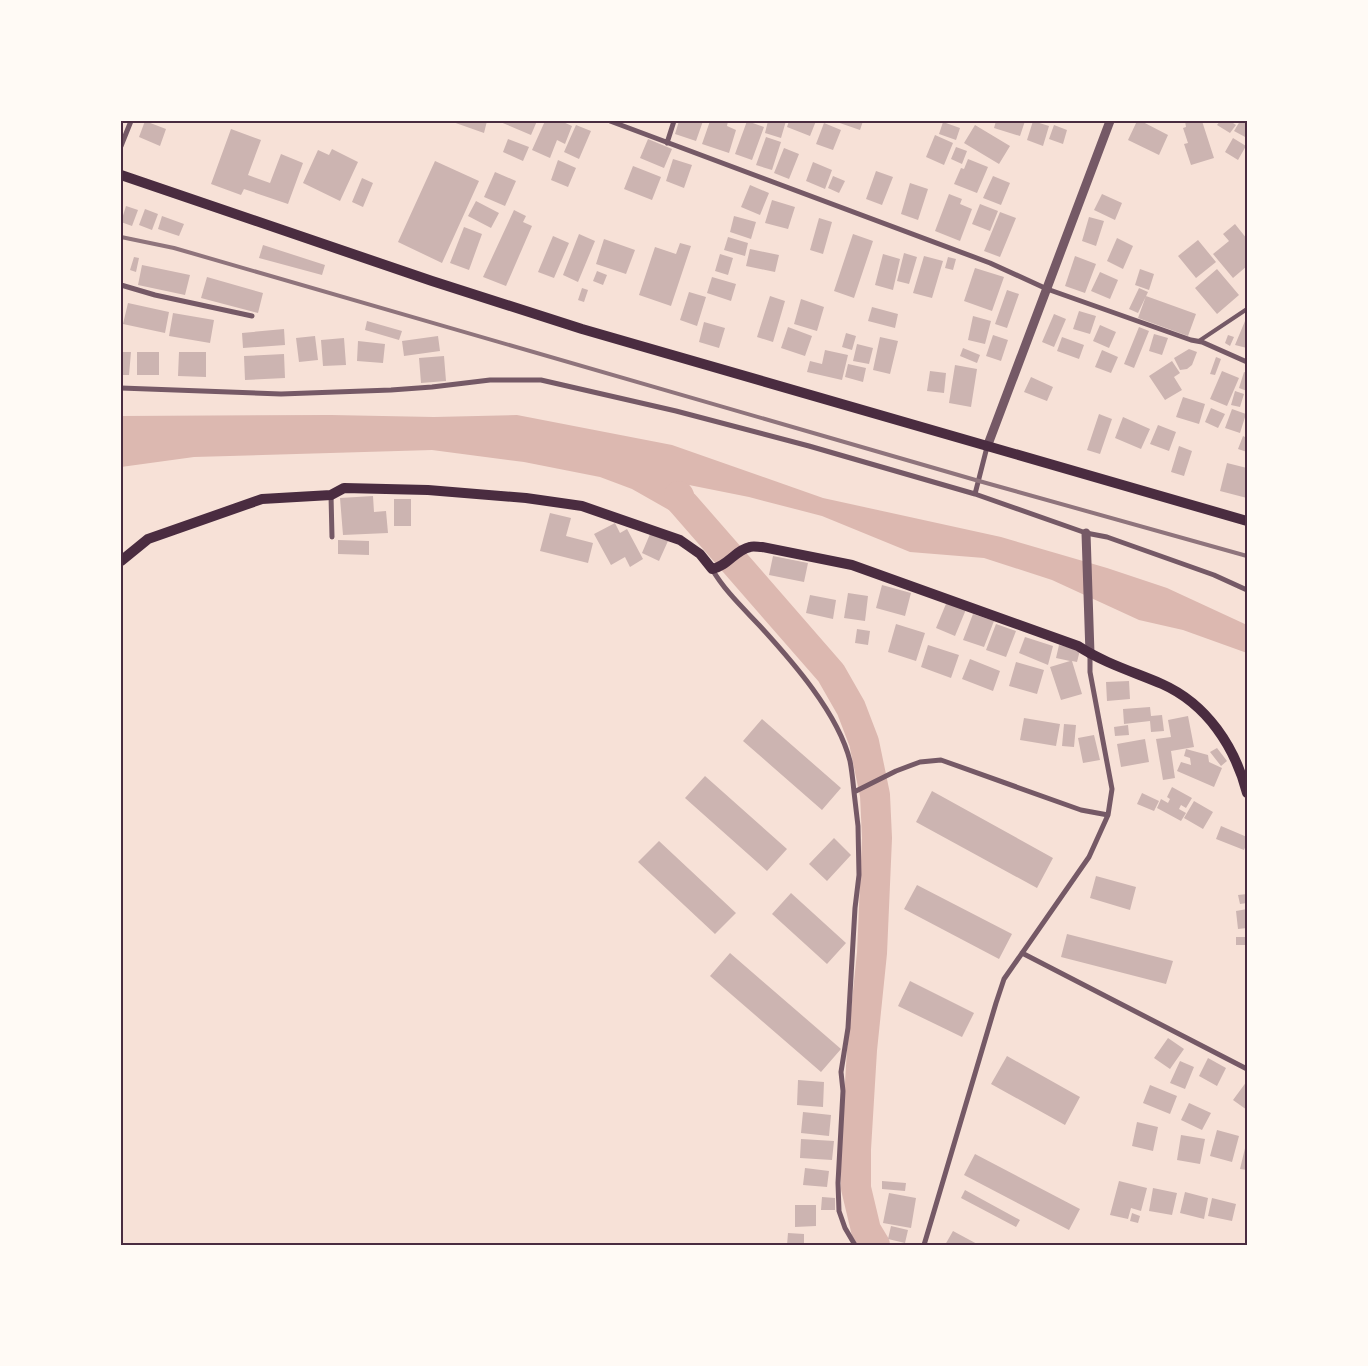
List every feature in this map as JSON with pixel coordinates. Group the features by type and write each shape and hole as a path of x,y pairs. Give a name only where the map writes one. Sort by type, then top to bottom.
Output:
{"main road":[{"path":"121,175 432,281 563,323 1247,521"},
{"path":"121,561 148,539 262,499 331,494 344,488 428,490 526,498 582,506 680,540 716,568 741,550 750,546 852,565 1078,646 1090,648 1188,698 1214,724 1232,751 1247,793"}],"street":[{"path":"121,146 131,121"},
{"path":"610,121 990,263 1047,289 1191,340 1200,341 1247,362"},
{"path":"667,143 674,121"},
{"path":"975,494 987,447 1110,121"},
{"path":"121,285 155,296 252,316"},
{"path":"121,388 281,394 400,390 490,380 541,380 676,411 808,446 975,494 1086,534 1116,540 1214,575 1247,590"},
{"path":"331,494 332,537"},
{"path":"924,1245 1004,979 1089,857 1108,816 1112,789 1090,672 1086,534"},
{"path":"716,568 737,601 791,661 824,707 842,740 850,761 858,826 859,875 855,908 848,1028 841,1072 843,1091 838,1183 839,1211 845,1228 855,1245"},
{"path":"854,792 920,762 941,760 1081,810 1108,816"},
{"path":"1022,953 1247,1069"}],"lane":[{"path":"1200,341 1247,309"}],"shaded area":[{"path":"331,415 434,417 517,415 672,445 823,498 1001,537 1167,588 1247,625 1247,653 1183,630 1139,620 1052,580 984,558 910,552 822,516 749,497 689,485 684,497 704,521 705,541 689,525 669,510 632,489 600,477 524,462 432,450 194,457 121,467 121,416"}],"building":[{"path":"145,121 166,129 160,146 139,137"},
{"path":"450,121 487,121 484,133"},
{"path":"498,121 537,121 531,135"},
{"path":"545,121 561,121 572,126 565,144 557,140 550,158 532,150"},
{"path":"679,121 703,121 696,141 675,134"},
{"path":"710,121 728,121 727,126 736,130 729,153 702,144"},
{"path":"747,121 764,127 752,160 735,154"},
{"path":"768,121 786,121 781,138 765,133"},
{"path":"789,121 816,121 810,136 787,127"},
{"path":"834,121 863,121 860,130"},
{"path":"996,121 1025,121 1020,136 994,128"},
{"path":"1033,121 1049,126 1043,146 1027,140"},
{"path":"1137,121 1141,121 1168,135 1159,155 1128,140"},
{"path":"1185,121 1202,121 1214,158 1191,165 1184,144 1188,143 1183,128 1186,127"},
{"path":"1220,121 1230,121 1236,125 1230,133 1217,125"},
{"path":"1240,121 1247,124 1247,138 1234,131"},
{"path":"943,122 960,128 956,140 939,134"},
{"path":"824,123 841,130 833,150 816,144"},
{"path":"576,125 591,131 579,159 564,152"},
{"path":"975,125 1010,146 999,164 964,143"},
{"path":"1054,125 1067,130 1063,144 1049,139"},
{"path":"231,129 261,140 248,175 270,183 281,154 303,163 288,204 244,189 241,195 211,184"},
{"path":"935,135 953,143 944,165 926,157"},
{"path":"766,137 781,142 772,170 756,165"},
{"path":"1233,138 1246,146 1238,160 1225,152"},
{"path":"508,139 529,147 523,161 503,152"},
{"path":"648,139 672,149 664,168 640,158"},
{"path":"956,147 967,151 962,164 951,159"},
{"path":"784,148 799,154 789,179 774,173"},
{"path":"332,149 358,162 340,201 303,183 318,150 329,155"},
{"path":"673,159 692,165 684,188 666,181"},
{"path":"968,159 988,167 977,193 954,184 961,168 964,169"},
{"path":"558,160 576,168 568,187 551,180"},
{"path":"435,161 479,181 442,263 398,242"},
{"path":"813,162 832,170 825,189 806,181"},
{"path":"633,166 661,177 652,200 624,189"},
{"path":"876,171 893,177 882,205 866,199"},
{"path":"495,172 516,181 505,206 484,197"},
{"path":"833,176 845,181 839,193 828,188"},
{"path":"993,176 1010,183 1001,205 983,198"},
{"path":"362,178 373,183 363,207 352,202"},
{"path":"910,183 928,189 918,220 901,214"},
{"path":"750,185 769,193 760,215 741,207"},
{"path":"949,194 962,199 960,204 972,209 960,241 935,231"},
{"path":"1102,194 1122,203 1115,220 1094,210"},
{"path":"772,200 795,207 788,229 765,223"},
{"path":"476,201 499,213 491,228 468,216"},
{"path":"980,204 998,211 990,231 972,224"},
{"path":"126,206 138,210 132,226 121,222"},
{"path":"145,209 158,214 152,230 139,225"},
{"path":"514,210 526,216 523,222 532,226 506,286 483,277"},
{"path":"1000,212 1016,218 1000,257 984,251"},
{"path":"162,216 184,224 179,236 158,229"},
{"path":"734,216 756,222 751,239 730,232"},
{"path":"1089,217 1104,221 1096,246 1082,241"},
{"path":"819,218 832,222 823,254 810,250"},
{"path":"1235,224 1247,239 1247,266 1233,278 1213,254 1229,241 1223,234"},
{"path":"464,227 482,234 469,270 450,263"},
{"path":"579,234 595,241 578,282 563,275"},
{"path":"853,234 873,241 854,298 834,291"},
{"path":"553,236 569,243 554,278 538,272"},
{"path":"728,237 748,243 745,256 724,250"},
{"path":"1117,238 1133,246 1123,269 1107,261"},
{"path":"604,239 635,250 626,274 596,264"},
{"path":"1198,240 1216,262 1196,278 1178,256"},
{"path":"680,243 691,246 671,306 639,295 655,247 676,254"},
{"path":"263,245 325,265 322,275 259,258"},
{"path":"750,249 779,255 775,272 746,266"},
{"path":"904,253 917,257 909,284 897,281"},
{"path":"720,254 733,258 728,275 715,271"},
{"path":"883,254 900,259 893,290 875,285"},
{"path":"924,256 943,261 932,298 913,293"},
{"path":"1075,256 1096,264 1085,293 1065,286"},
{"path":"134,257 139,258 136,272 130,270"},
{"path":"948,257 956,259 953,270 945,268"},
{"path":"142,265 190,275 185,295 138,285"},
{"path":"975,268 1004,277 992,311 964,301"},
{"path":"1140,269 1154,274 1149,290 1135,285"},
{"path":"1217,269 1239,295 1217,314 1195,288"},
{"path":"597,271 607,275 603,285 593,281"},
{"path":"1100,272 1118,280 1110,299 1091,291"},
{"path":"207,277 263,293 258,313 201,298"},
{"path":"712,277 736,284 731,301 707,293"},
{"path":"582,288 588,290 584,302 578,300"},
{"path":"1139,288 1148,292 1138,313 1129,309"},
{"path":"1007,290 1019,294 1007,328 995,324"},
{"path":"689,292 706,297 697,326 680,320"},
{"path":"770,296 785,301 773,342 757,337"},
{"path":"1146,296 1196,314 1188,336 1138,318"},
{"path":"801,299 824,307 817,331 794,324"},
{"path":"128,303 169,312 165,333 123,324"},
{"path":"872,307 898,314 895,328 868,321"},
{"path":"1079,311 1096,316 1090,334 1073,329"},
{"path":"173,313 214,320 210,343 169,336"},
{"path":"1054,314 1066,319 1054,347 1042,342"},
{"path":"973,316 991,321 985,344 968,340"},
{"path":"1247,320 1247,348 1235,345"},
{"path":"367,321 402,331 399,340 365,330"},
{"path":"704,322 725,328 719,348 699,342"},
{"path":"1100,325 1116,332 1109,348 1093,341"},
{"path":"788,327 812,336 805,356 781,348"},
{"path":"1139,327 1149,331 1134,368 1124,364"},
{"path":"284,329 285,345 243,348 242,333"},
{"path":"846,333 856,336 852,350 842,347"},
{"path":"1154,334 1168,338 1162,355 1149,351"},
{"path":"993,335 1008,340 1001,361 986,356"},
{"path":"1228,335 1234,337 1230,346 1225,343"},
{"path":"315,336 318,360 299,362 296,338"},
{"path":"438,336 440,351 404,356 402,341"},
{"path":"880,337 898,341 890,374 873,370"},
{"path":"1062,337 1084,345 1079,359 1057,351"},
{"path":"344,338 346,365 323,366 321,340"},
{"path":"358,341 385,344 383,363 357,361"},
{"path":"857,344 873,348 869,364 853,361"},
{"path":"963,348 980,355 977,363 960,356"},
{"path":"1189,349 1197,352 1192,365 1187,369 1180,370 1174,358"},
{"path":"825,350 848,355 842,380 807,372 810,361 822,364"},
{"path":"1102,350 1118,357 1111,373 1095,367"},
{"path":"121,352 131,352 129,375 121,375"},
{"path":"137,352 159,352 159,375 137,375"},
{"path":"179,352 206,352 206,377 178,376"},
{"path":"284,354 285,378 245,380 244,356"},
{"path":"444,356 446,381 421,383 419,358"},
{"path":"1216,357 1221,359 1215,375 1210,374"},
{"path":"1172,361 1180,373 1174,377 1182,390 1165,400 1149,376"},
{"path":"848,364 866,368 863,382 845,377"},
{"path":"955,365 977,369 971,407 949,403"},
{"path":"930,371 946,373 944,393 927,391"},
{"path":"1222,371 1239,378 1227,406 1210,399"},
{"path":"1244,372 1247,373 1247,391 1239,388"},
{"path":"1031,377 1053,387 1047,401 1024,392"},
{"path":"1235,391 1244,394 1240,407 1231,405"},
{"path":"1183,397 1205,404 1199,424 1176,417"},
{"path":"1211,408 1225,414 1218,428 1205,422"},
{"path":"1232,409 1246,414 1240,433 1225,428"},
{"path":"1099,414 1112,419 1100,454 1087,450"},
{"path":"1123,417 1150,429 1141,449 1115,438"},
{"path":"1158,425 1176,432 1169,451 1150,444"},
{"path":"1243,436 1247,438 1247,452 1238,449"},
{"path":"1179,446 1192,451 1184,476 1171,472"},
{"path":"1227,463 1247,468 1247,498 1220,491"},
{"path":"373,496 374,512 386,511 388,533 343,535 340,498"},
{"path":"394,499 411,499 411,526 394,526"},
{"path":"550,513 571,518 566,536 593,543 588,563 540,551"},
{"path":"615,523 620,533 627,529 643,559 630,567 625,557 611,565 594,534"},
{"path":"650,534 668,541 659,561 642,553"},
{"path":"338,540 369,541 369,555 338,554"},
{"path":"773,556 808,563 804,582 769,575"},
{"path":"882,585 911,593 905,616 876,608"},
{"path":"848,593 868,596 865,621 844,618"},
{"path":"810,595 836,600 833,619 806,613"},
{"path":"948,599 967,607 955,636 936,628"},
{"path":"973,614 994,621 984,647 963,640"},
{"path":"896,624 925,633 916,661 888,652"},
{"path":"996,624 1016,631 1006,657 986,650"},
{"path":"857,629 870,631 868,645 855,643"},
{"path":"1025,637 1053,646 1048,665 1019,653"},
{"path":"928,645 959,655 951,678 921,667"},
{"path":"1059,645 1080,650 1077,662 1072,661 1082,694 1061,700 1050,667 1070,661 1056,658"},
{"path":"970,659 1000,671 993,691 962,679"},
{"path":"1016,662 1044,670 1037,694 1009,686"},
{"path":"1129,681 1130,699 1107,701 1106,682"},
{"path":"1150,707 1151,716 1162,715 1164,731 1151,732 1150,721 1124,724 1123,709"},
{"path":"1188,716 1194,747 1171,751 1175,778 1163,780 1156,739 1171,737 1168,720"},
{"path":"1024,718 1060,724 1056,746 1020,740"},
{"path":"762,719 841,788 822,810 743,741"},
{"path":"1064,724 1076,725 1074,747 1062,746"},
{"path":"1128,725 1129,735 1115,736 1114,727"},
{"path":"1094,735 1100,760 1083,763 1078,738"},
{"path":"1145,739 1149,762 1121,767 1117,744"},
{"path":"1217,748 1227,761 1221,766 1210,752"},
{"path":"1186,749 1208,755 1209,762 1222,768 1214,787 1177,771 1181,762 1191,765 1190,758 1184,756"},
{"path":"705,776 787,849 767,871 685,798"},
{"path":"1172,787 1192,798 1186,808 1181,805 1179,809 1186,813 1181,821 1157,808 1161,799 1168,803 1170,799 1167,797"},
{"path":"932,791 1053,858 1037,888 916,822"},
{"path":"1142,793 1159,801 1154,811 1137,804"},
{"path":"1194,801 1213,812 1203,829 1184,818"},
{"path":"1221,826 1247,837 1244,850 1216,839"},
{"path":"834,838 851,855 827,881 809,864"},
{"path":"659,841 736,913 715,934 638,862"},
{"path":"1096,876 1136,887 1130,910 1090,898"},
{"path":"917,885 1012,934 999,959 904,909"},
{"path":"791,893 846,943 827,964 772,914"},
{"path":"1247,894 1247,903 1240,904 1238,895"},
{"path":"1247,909 1247,928 1238,929 1236,911"},
{"path":"1067,934 1173,961 1166,984 1061,957"},
{"path":"1236,937 1247,937 1247,945 1236,945"},
{"path":"730,953 841,1049 821,1072 710,976"},
{"path":"910,981 974,1013 962,1037 898,1006"},
{"path":"1168,1038 1184,1049 1170,1069 1154,1058"},
{"path":"1007,1056 1080,1097 1065,1125 991,1084"},
{"path":"1208,1058 1226,1068 1217,1086 1199,1076"},
{"path":"1180,1061 1194,1067 1185,1089 1170,1083"},
{"path":"798,1080 824,1082 823,1107 797,1105"},
{"path":"1247,1081 1247,1110 1233,1100"},
{"path":"1150,1085 1177,1096 1170,1114 1143,1103"},
{"path":"1189,1103 1211,1113 1202,1130 1181,1120"},
{"path":"803,1112 831,1115 829,1136 801,1133"},
{"path":"1137,1122 1158,1127 1153,1151 1132,1146"},
{"path":"1217,1130 1239,1136 1232,1162 1210,1156"},
{"path":"1181,1135 1205,1139 1200,1164 1177,1160"},
{"path":"801,1139 834,1141 832,1160 800,1158"},
{"path":"1247,1144 1247,1170 1240,1169"},
{"path":"975,1154 1080,1209 1069,1230 964,1175"},
{"path":"805,1168 829,1171 827,1187 803,1185"},
{"path":"882,1181 906,1183 905,1191 882,1189"},
{"path":"1119,1181 1147,1188 1141,1211 1131,1208 1128,1219 1110,1215"},
{"path":"1153,1188 1177,1193 1172,1215 1149,1211"},
{"path":"965,1190 1020,1220 1016,1227 961,1198"},
{"path":"1185,1192 1208,1198 1204,1219 1180,1213"},
{"path":"889,1193 916,1198 911,1228 883,1223"},
{"path":"822,1197 835,1198 835,1210 821,1210"},
{"path":"1212,1198 1236,1204 1232,1221 1208,1216"},
{"path":"795,1205 816,1205 816,1226 795,1227"},
{"path":"1132,1213 1140,1216 1138,1223 1130,1221"},
{"path":"891,1226 908,1230 905,1243 888,1239"},
{"path":"953,1231 979,1245 945,1245"},
{"path":"788,1233 804,1234 804,1245 787,1245"}],"waterway":[{"path":"679,496 681,501 831,673 851,708 864,742 875,795 877,838 872,953 862,1050 856,1149 856,1188 866,1230 875,1245"}],"railway":[{"path":"121,237 174,248 979,481 1247,556"}]}
